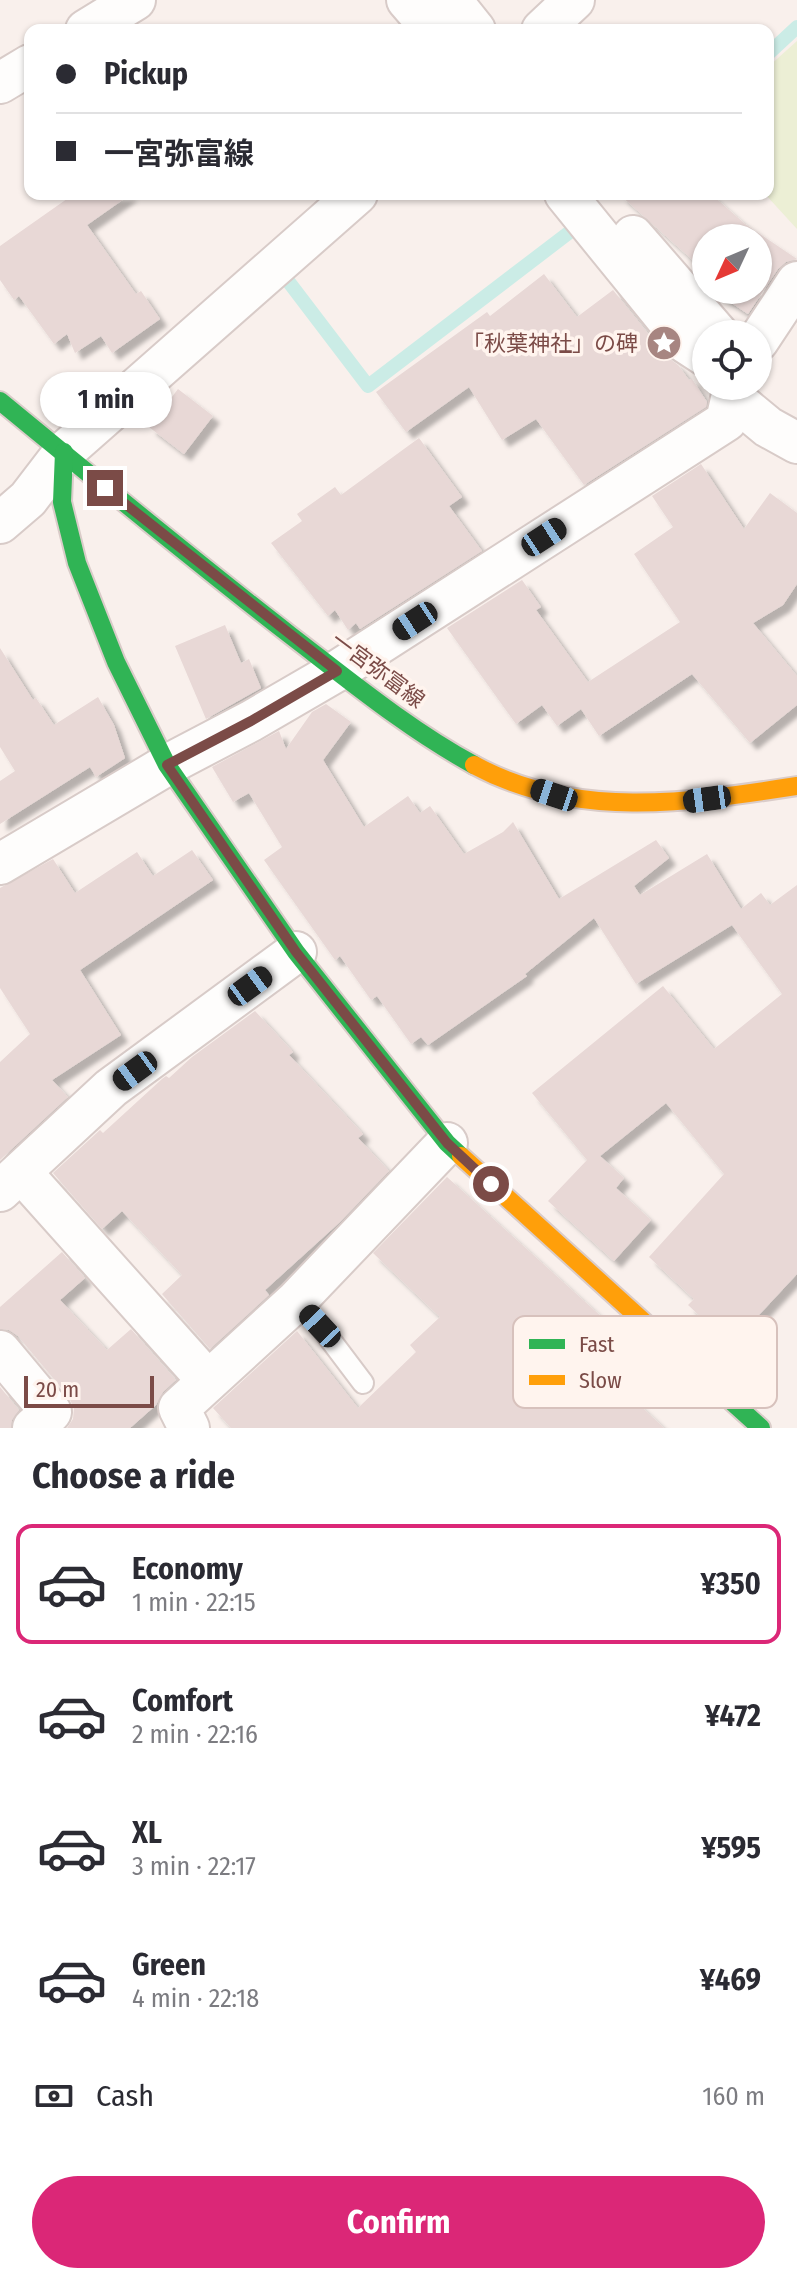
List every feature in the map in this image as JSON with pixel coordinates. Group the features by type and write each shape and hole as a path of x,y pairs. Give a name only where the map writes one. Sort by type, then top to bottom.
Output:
{"street":[{"path":"96,24 135,0"},
{"path":"407,0 428,24"},
{"path":"451,0 470,24"},
{"path":"548,24 574,0"},
{"path":"0,83 24,69"},
{"path":"0,523 28,499 64,452 350,200"},
{"path":"570,200 692,347"},
{"path":"601,200 706,320"},
{"path":"772,320 797,282"},
{"path":"0,864 167,765 337,671 726,421 735,400"},
{"path":"747,400 768,427 797,443"},
{"path":"760,400 797,417"},
{"name":"一宮弥富線","path":"0,401 147,523 337,671 413,727 501,779 554,795 605,804 679,803 797,786"},
{"path":"64,452 62,502 77,563 116,662 167,765 296,952 447,1143 638,1316"},
{"path":"208,1381 10,1182 111,1088 296,952"},
{"path":"189,1428 179,1408 296,1301 447,1143"},
{"path":"0,1351 51,1412 33,1428"},
{"path":"739,1408 761,1428"}],"lane":[{"path":"296,1301 320,1326 363,1383"}],"green space":[{"path":"797,41 797,229 770,200 774,200 774,62"}],"building":[{"path":"65,200 122,200 87,225 136,294 141,291 160,319 112,353 101,336 75,353 67,334 54,344 19,296 14,300 0,280 0,246"},
{"path":"626,200 718,200 745,224 692,224 692,259"},
{"path":"772,242 797,259 786,262 772,278"},
{"path":"544,274 577,317 613,290 668,358 678,365 689,380 692,379 692,400 706,400 706,407 584,485 536,419 502,440 469,387 406,432 376,392 487,312 490,316"},
{"path":"733,304 755,304 748,314"},
{"path":"178,389 213,416 184,454 149,427"},
{"path":"419,438 462,497 449,506 482,551 360,629 356,623 348,630 335,610 328,616 271,543 302,521 297,514 335,487 341,495"},
{"path":"701,464 744,529 770,493 797,513 797,584 783,605 753,623 797,676 797,705 750,743 692,674 599,736 581,709 557,726 542,705 516,724 447,628 522,580 541,607 536,610 588,682 680,622 634,554 673,527 652,496"},
{"path":"225,625 241,663 249,659 261,688 206,719 175,646"},
{"path":"0,648 33,700 36,698 54,725 98,697 114,725 125,758 96,777 90,767 0,824 0,781 15,771 0,747"},
{"path":"326,704 351,722 323,760 364,827 408,796 420,813 430,806 464,854 503,832 513,822 559,899 656,840 669,858 634,886 640,895 707,854 741,909 761,893 770,905 797,885 797,1274 758,1316 700,1316 688,1305 694,1299 649,1257 724,1174 666,1103 600,1156 624,1178 616,1188 651,1220 614,1261 548,1201 587,1160 532,1093 663,986 714,1049 782,994 732,925 636,984 594,918 525,974 527,976 428,1045 421,1037 411,1044 377,996 371,1000 340,956 335,960 264,860 282,847 249,793 233,802 212,767 279,731 286,749 312,712"},
{"path":"192,850 213,880 80,970 121,1035 52,1080 68,1097 0,1160 0,1062 30,1034 0,988 0,888 53,859 75,893 137,852 153,876"},
{"path":"255,1011 293,1052 289,1055 363,1134 358,1138 389,1171 340,1222 265,1290 269,1295 210,1349 162,1294 182,1275 122,1211 102,1229 53,1173 162,1079 166,1076 169,1078 192,1057"},
{"path":"447,1177 601,1316 513,1316 513,1408 643,1408 664,1428 231,1428 213,1408 297,1331 358,1408 416,1352 410,1345 440,1317 373,1253"},
{"path":"62,1252 85,1278 60,1300 107,1350 131,1329 176,1380 163,1392 156,1405 130,1428 67,1428 73,1419 74,1409 69,1397 18,1336 0,1329 0,1307"},
{"path":"0,1387 19,1410 11,1428 0,1428"}],"waterway":[{"path":"774,48 797,27"},
{"path":"285,277 368,386 575,228"}],"traffic: fast":[{"path":"0,401 335,670 403,720 474,765"},
{"path":"64,452 62,502 77,563 116,662 167,765 296,952 447,1143 461,1156"},
{"path":"739,1408 761,1428"}],"traffic: slow":[{"path":"474,765 552,794 592,800 673,801 797,786"},
{"path":"461,1156 637,1316"}],"place":[{"name":"「秋葉神社」の碑","path":"664,343"}],"route":[{"path":"105,488 337,671 167,765 296,952 447,1143 491,1184"}]}
